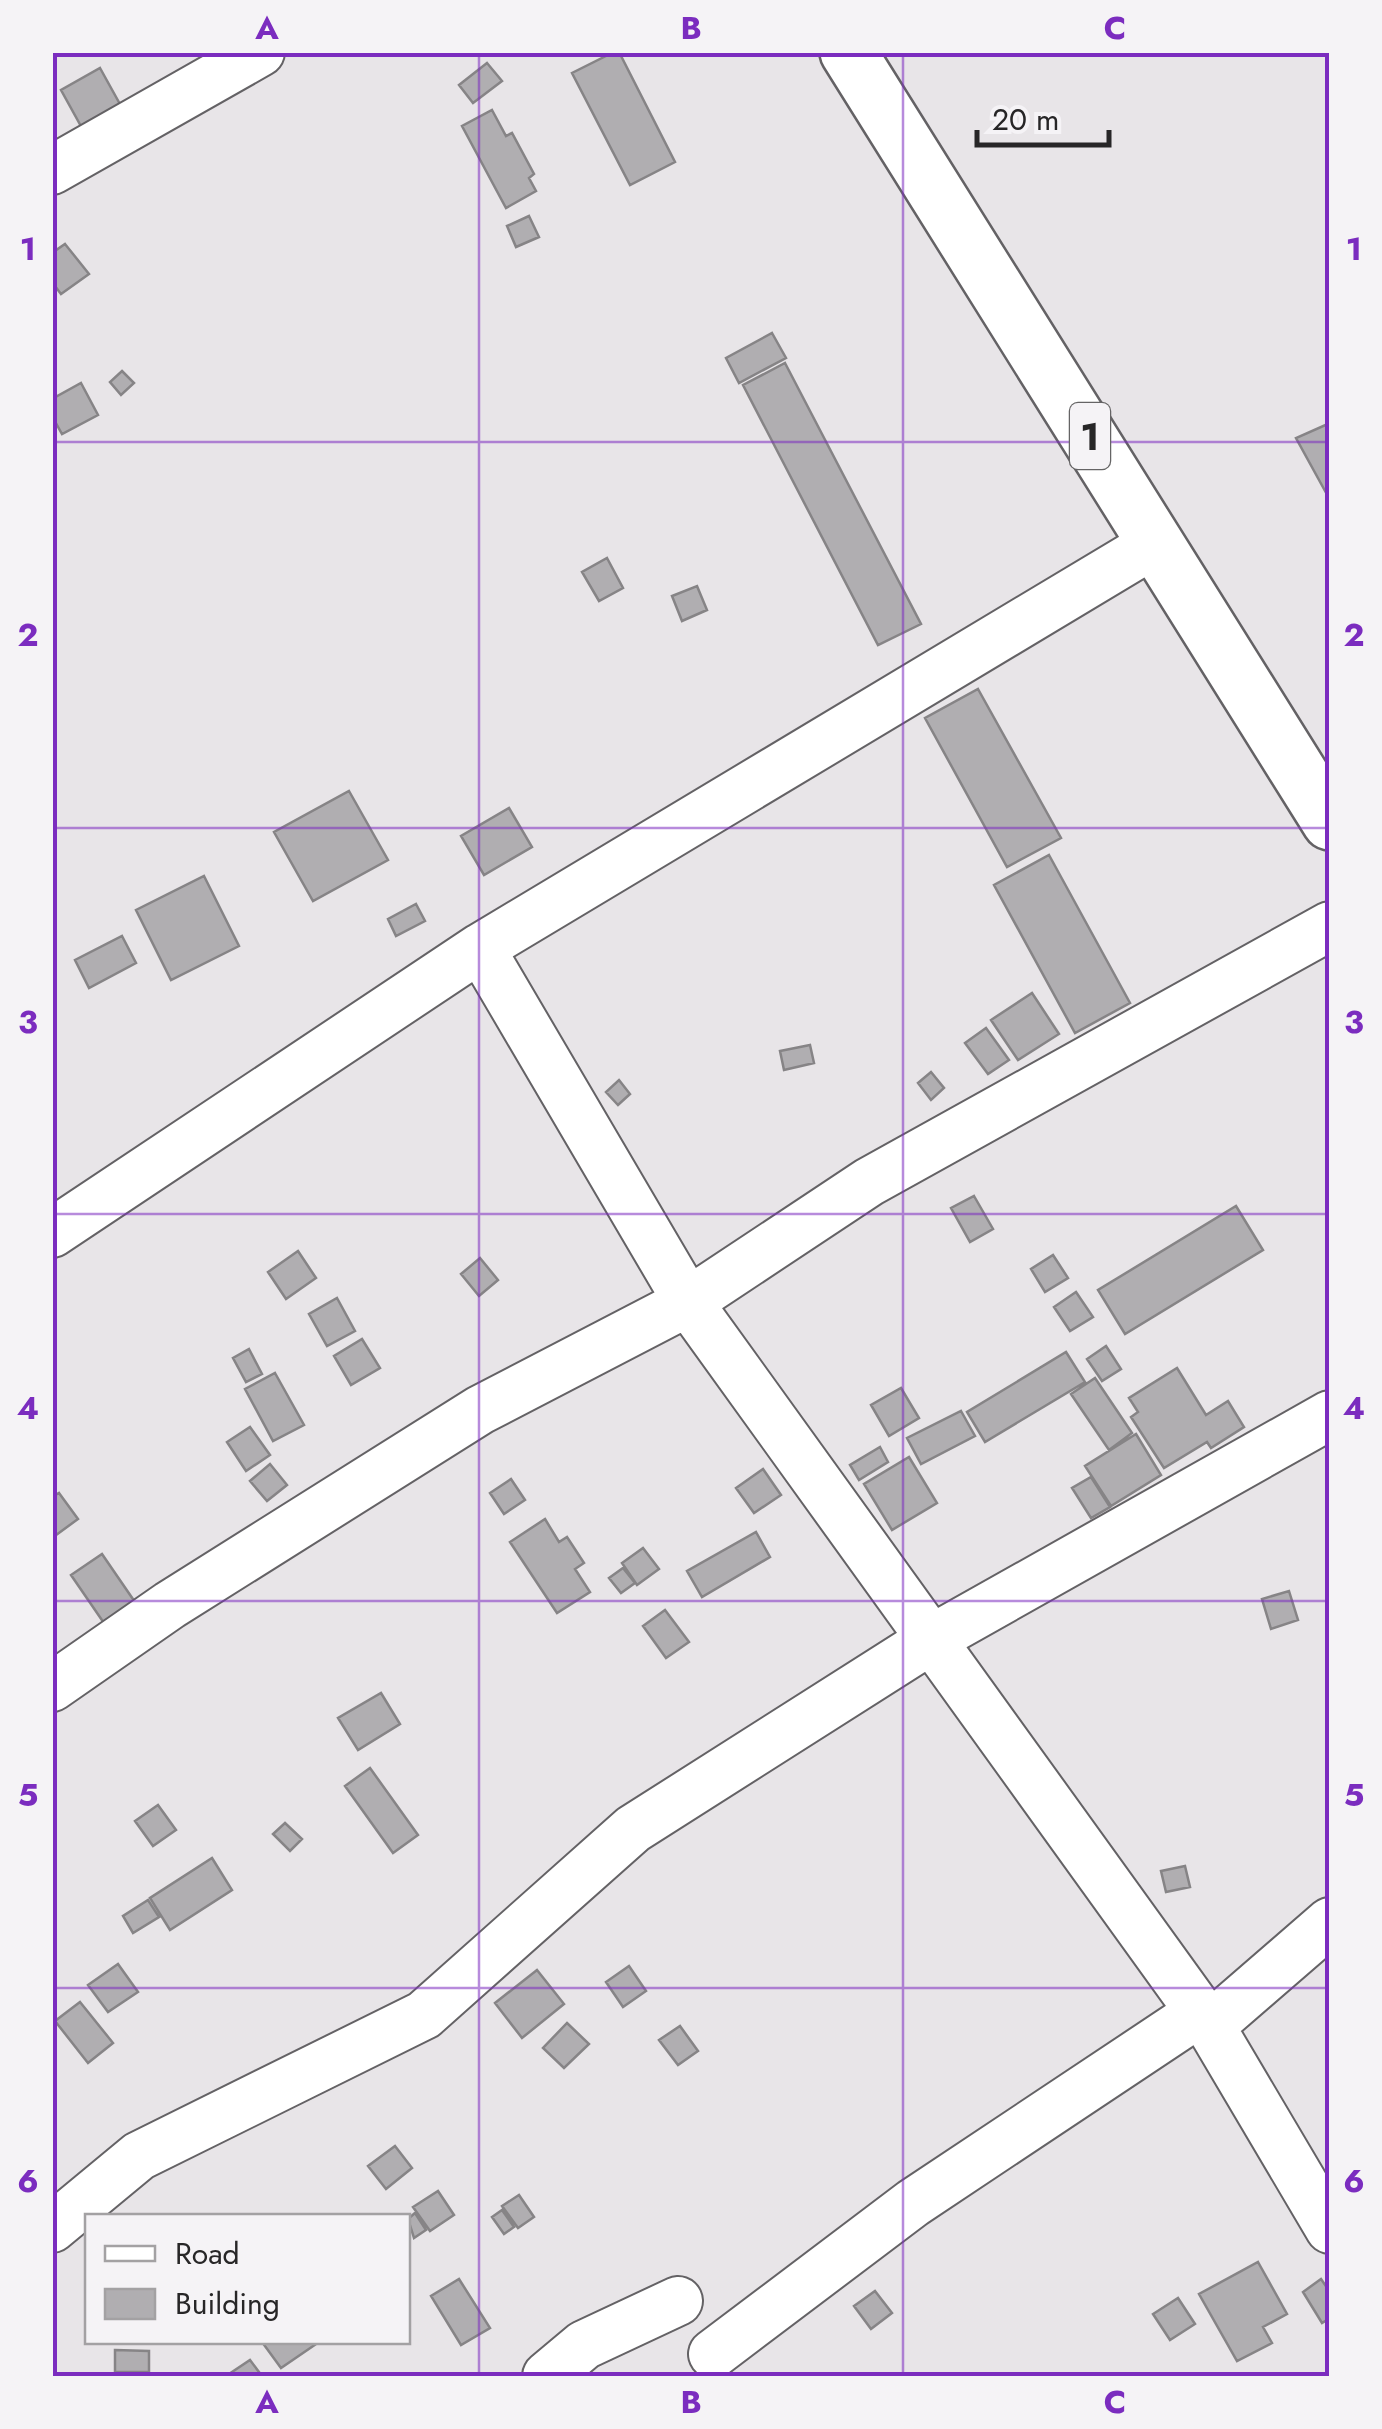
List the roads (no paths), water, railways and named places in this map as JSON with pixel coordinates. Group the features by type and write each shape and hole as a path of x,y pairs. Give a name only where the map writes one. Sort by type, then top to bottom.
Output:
{"main road":[{"name":"1","path":"848,52 1323,799"}],"street":[{"path":"59,151 260,52"},
{"path":"52,1233 480,948 1157,542"},
{"path":"52,1687 170,1605 480,1410 688,1302 869,1182 1330,926"},
{"path":"480,948 688,1302 1205,2019 1330,2228"},
{"path":"52,2228 139,2156 424,2014 633,1829 932,1639 1330,1415"},
{"path":"714,2354 913,2204 1205,2019 1330,1922"},
{"path":"547,2376 584,2345 678,2301"}]}
